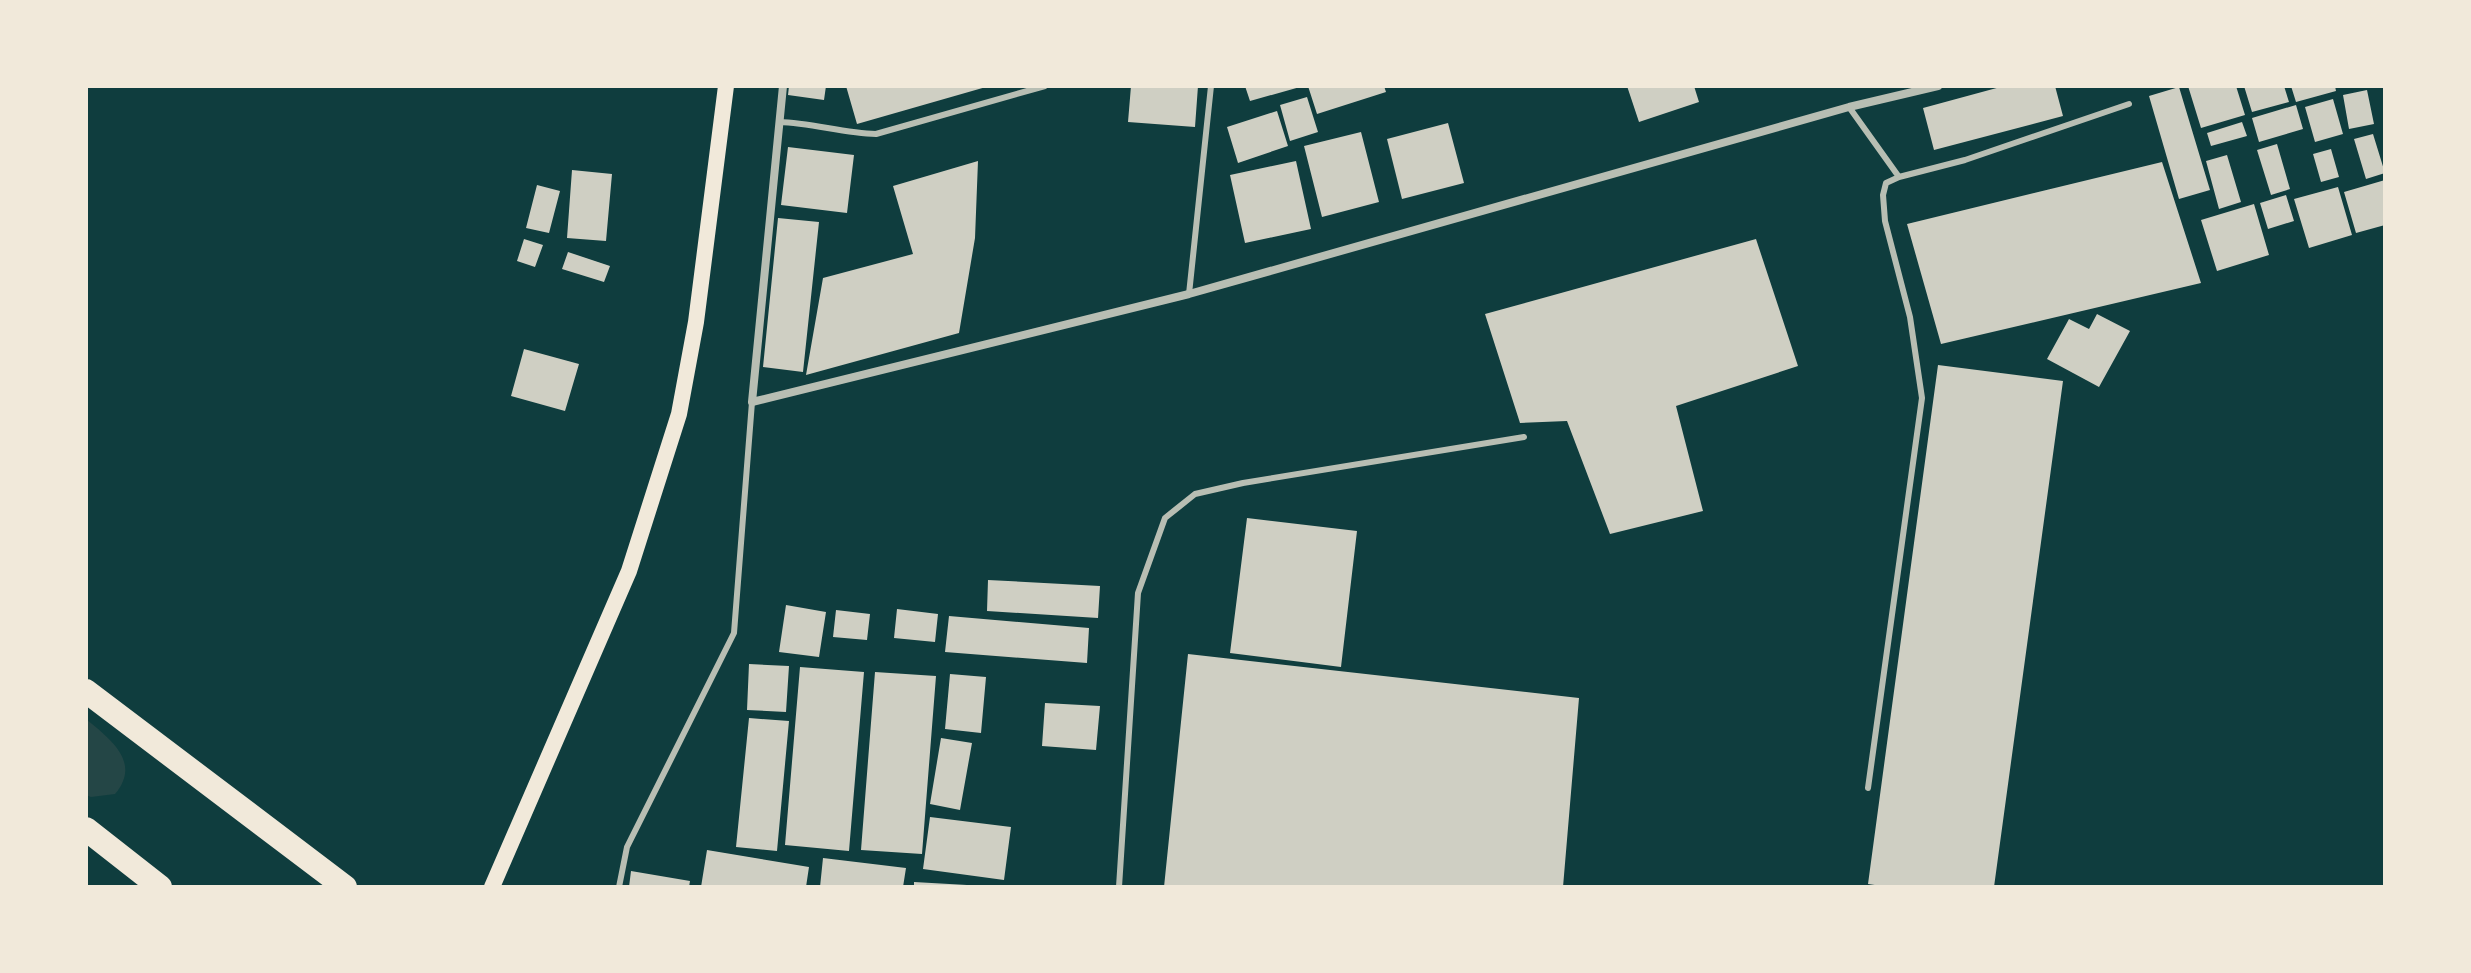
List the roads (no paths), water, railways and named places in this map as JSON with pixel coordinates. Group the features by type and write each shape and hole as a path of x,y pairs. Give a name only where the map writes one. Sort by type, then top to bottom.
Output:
{"highway":[{"path":"86,691 345,887"},
{"path":"86,829 160,887"}],"main road":[{"path":"492,887 629,571 679,414 696,322 726,86"}],"street":[{"path":"783,86 752,402 1189,294 1849,107 1938,86"}],"lane":[{"path":"779,122 807,123 858,134 876,134 1045,86"},
{"path":"1189,294 1211,86"},
{"path":"1868,788 1922,398 1910,317 1885,221 1883,195 1886,183 1965,160 2129,104"},
{"path":"1849,107 1899,177"},
{"path":"619,887 627,847 734,633 752,402"},
{"path":"1119,887 1138,593 1165,518 1195,494 1243,483 1524,437"}]}
